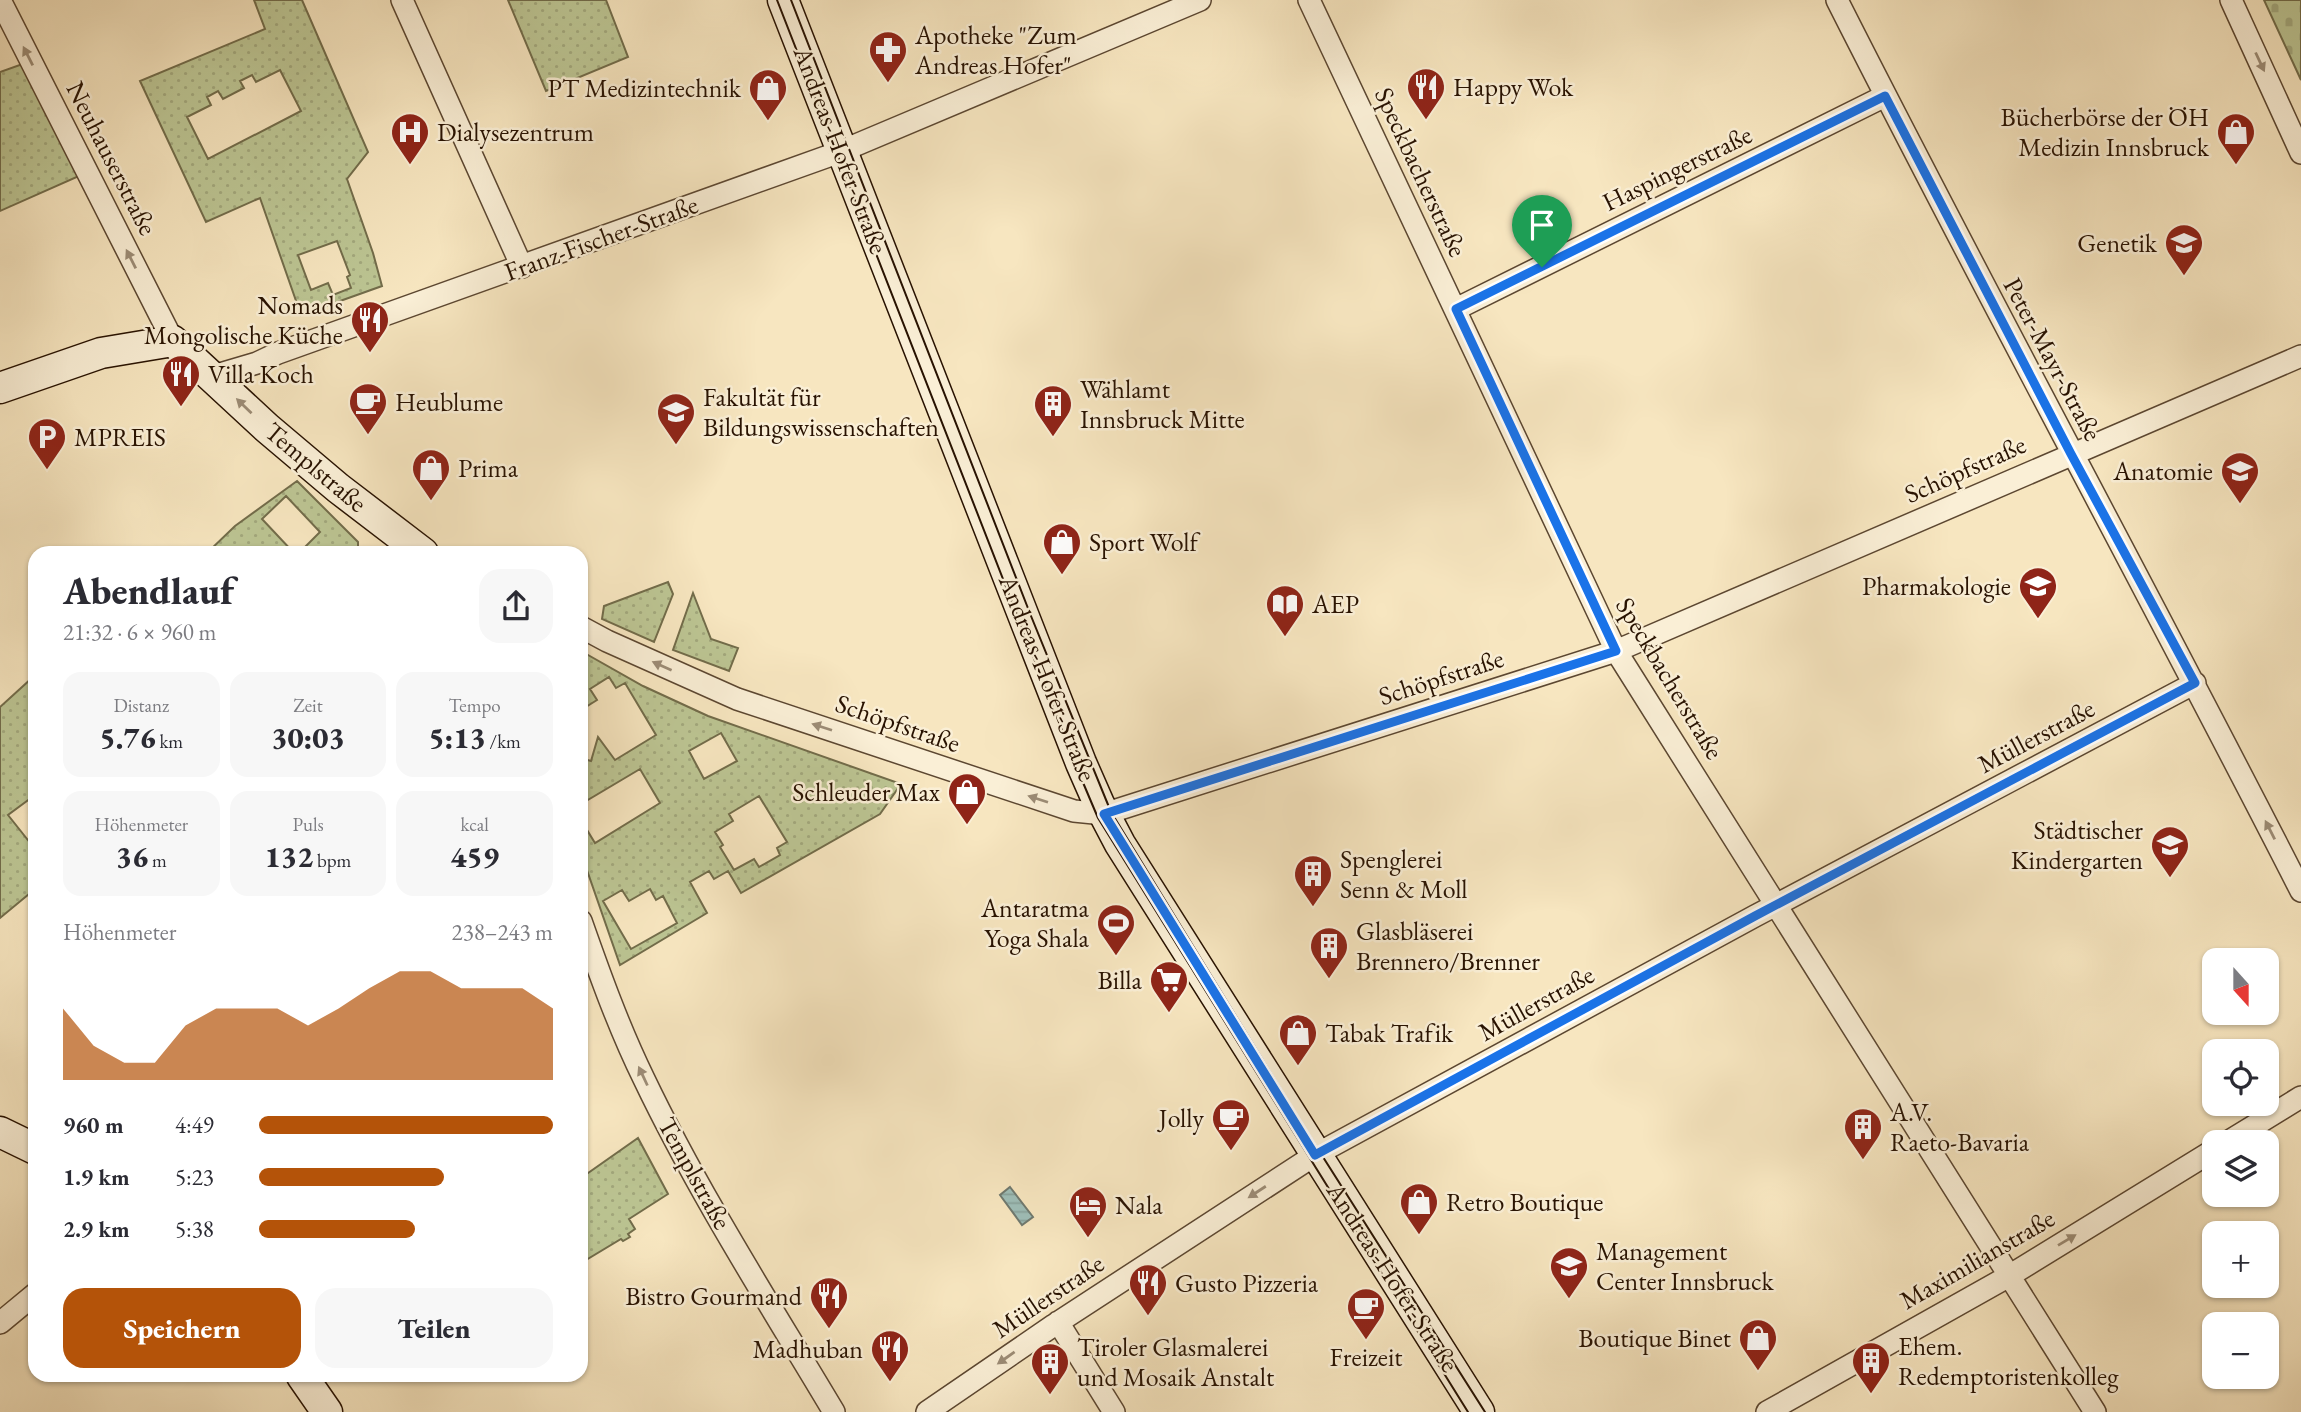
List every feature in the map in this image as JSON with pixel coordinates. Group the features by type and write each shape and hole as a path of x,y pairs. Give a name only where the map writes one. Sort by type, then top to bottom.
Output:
{"street":[{"name":"Neuhauserstraße","path":"0,0 173,341"},
{"path":"402,0 522,267"},
{"name":"Andreas-Hofer-Straße","path":"783,0 1087,779 1104,814 1315,1155 1479,1412"},
{"name":"Franz-Fischer-Straße","path":"214,376 257,363 278,353 842,151 1200,0"},
{"name":"Speckbacherstraße","path":"1308,0 1616,651 2095,1412"},
{"name":"Peter-Mayr-Straße","path":"1837,0 2071,454 2195,683 2301,891"},
{"path":"2231,0 2301,153"},
{"name":"Haspingerstraße","path":"1456,309 1885,96"},
{"path":"0,388 101,353 173,341 214,376"},
{"name":"Schöpfstraße","path":"588,631 737,699 1074,811 1104,814 1616,651 2301,356"},
{"name":"Templstraße","path":"214,376 267,428 338,488 414,546"},
{"name":"Müllerstraße","path":"928,1412 1058,1322 1315,1155 2195,683"},
{"name":"Templstraße","path":"588,940 614,1012 644,1080 739,1254 834,1412"},
{"path":"2247,1130 2301,1097"},
{"path":"0,1132 28,1146"},
{"name":"Maximilianstraße","path":"1767,1412 2009,1276 2202,1157"},
{"path":"0,1323 28,1300"},
{"path":"1058,1322 1114,1412"},
{"path":"306,1382 327,1412"}],"green space":[{"path":"254,0 302,0 368,152 347,179 382,286 301,315 260,198 206,222 140,81 265,29","holes":["280,70 301,111 208,159 187,117 211,105 207,97 218,91 223,99 244,88 240,81 252,75 256,82","337,241 350,275 347,277 351,288 333,295 328,283 311,290 298,255"]},
{"path":"508,0 606,0 628,57 546,91"},
{"path":"2264,0 2301,0 2301,80"},
{"path":"31,61 88,172 0,211 0,72"},
{"path":"297,481 358,542 358,546 306,546 320,532 286,496 262,519 287,546 214,546 235,526"},
{"path":"668,582 673,594 654,642 602,619 604,606"},
{"path":"693,593 711,639 738,648 729,671 673,650"},
{"path":"588,655 643,686 708,716 901,784 880,814 741,893 728,871 714,879 709,871 690,882 707,913 620,965 588,873 588,832 595,843 660,803 640,769 588,800 588,760 591,761 598,737 615,760 656,735 625,683 616,688 609,677 590,689 597,700 588,706","holes":["721,733 737,761 704,779 689,751","759,796 787,842 777,848 780,855 759,867 754,859 734,870 720,847 723,845 715,832 733,821 729,814","650,889 656,900 663,896 677,923 631,949 603,901 622,890 629,901"]},
{"path":"28,682 28,800 8,815 28,840 28,895 0,918 0,707"},
{"path":"638,1138 668,1194 629,1219 635,1229 628,1234 630,1237 623,1241 621,1239 588,1259 588,1173"}],"water":[{"path":"1010,1187 1033,1217 1022,1225 1000,1195"}],"tram line":[{"path":"777,0 1098,818 1468,1412"},
{"path":"791,0 1031,616 1111,812 1302,1124 1485,1412"}],"place":[{"name":"Apotheke \"Zum Andreas Hofer\"","path":"888,84"},
{"name":"Happy Wok","path":"1426,121"},
{"name":"PT Medizintechnik","path":"768,122"},
{"name":"Dialysezentrum","path":"410,166"},
{"name":"Bücherbörse der ÖH Medizin Innsbruck","path":"2236,166"},
{"name":"Genetik","path":"2184,277"},
{"name":"Nomads Mongolische Küche","path":"370,354"},
{"name":"Villa Koch","path":"181,408"},
{"name":"Heublume","path":"368,436"},
{"name":"Wählamt Innsbruck Mitte","path":"1053,438"},
{"name":"Fakultät für Bildungswissenschaften","path":"676,446"},
{"name":"MPREIS","path":"47,471"},
{"name":"Prima","path":"431,502"},
{"name":"Anatomie","path":"2240,505"},
{"name":"Sport Wolf","path":"1062,576"},
{"name":"Pharmakologie","path":"2038,620"},
{"name":"AEP","path":"1285,638"},
{"name":"Schleuder Max","path":"967,826"},
{"name":"Städtischer Kindergarten","path":"2170,879"},
{"name":"Spenglerei Senn & Moll","path":"1313,908"},
{"name":"Antaratma Yoga Shala","path":"1116,957"},
{"name":"Glasbläserei Brennero/Brenner","path":"1329,980"},
{"name":"Billa","path":"1169,1014"},
{"name":"Tabak Trafik","path":"1298,1067"},
{"name":"Jolly","path":"1231,1152"},
{"name":"A.V. Raeto-Bavaria","path":"1863,1161"},
{"name":"Retro Boutique","path":"1419,1236"},
{"name":"Nala","path":"1088,1239"},
{"name":"Management Center Innsbruck","path":"1569,1300"},
{"name":"Gusto Pizzeria","path":"1148,1317"},
{"name":"Bistro Gourmand","path":"829,1330"},
{"name":"Freizeit","path":"1366,1341"},
{"name":"Boutique Binet","path":"1758,1372"},
{"name":"Madhuban","path":"890,1383"},
{"name":"Ehem. Redemptoristenkolleg","path":"1871,1395"},
{"name":"Tiroler Glasmalerei und Mosaik Anstalt","path":"1050,1396"}],"route":[{"path":"1885,96 2071,454 2195,683 1755,916 1315,1155 1120,844 1104,814 1616,651 1456,309 1542,267 1885,96"}]}
